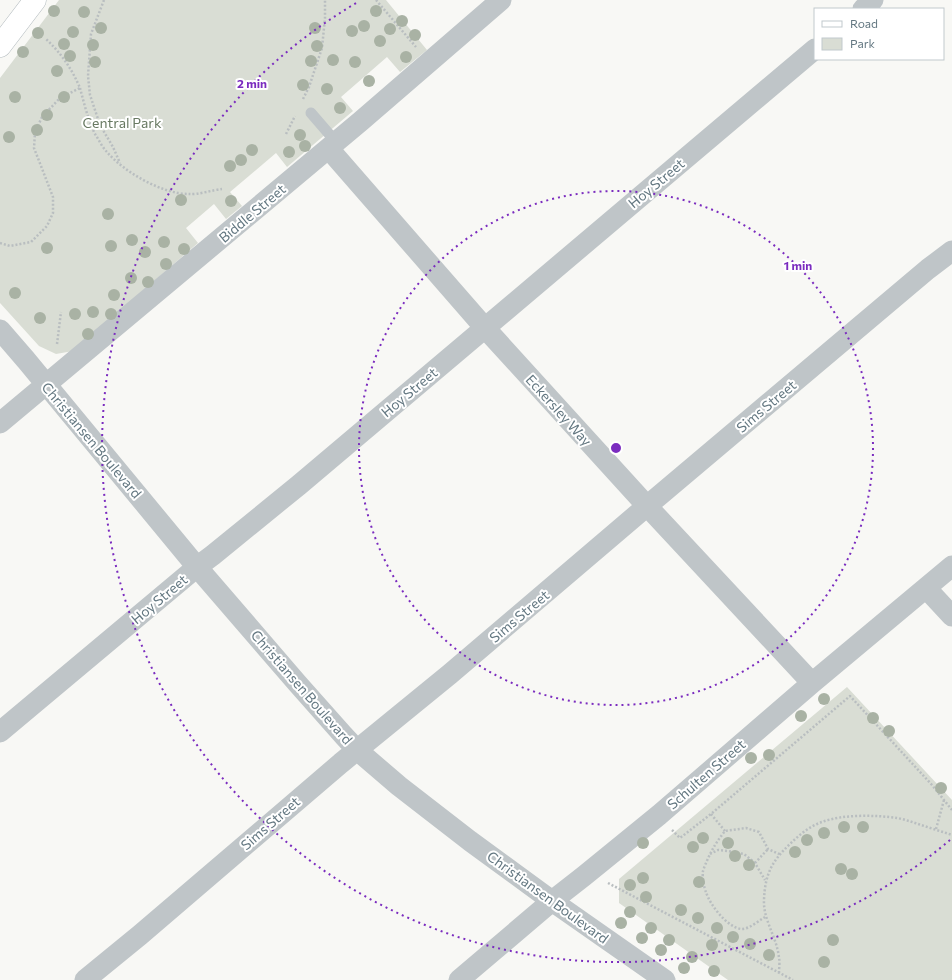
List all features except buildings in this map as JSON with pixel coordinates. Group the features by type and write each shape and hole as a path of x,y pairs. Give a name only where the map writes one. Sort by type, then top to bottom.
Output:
{"street":[{"path":"0,46 36,0"},
{"name":"Biddle Street","path":"0,423 333,145 501,0"},
{"path":"864,8 873,0"},
{"name":"Hoy Street","path":"0,732 197,567 214,555 299,484 814,50"},
{"name":"Eckersley Way","path":"333,145 485,328 647,506 812,682"},
{"name":"Sims Street","path":"85,980 357,750 450,674 928,269 952,251"},
{"name":"Christiansen Boulevard","path":"0,330 197,567 357,750 399,786 470,841 552,901 665,980"},
{"name":"Schulten Street","path":"458,980 552,901 659,815 812,682 952,566"},
{"path":"926,588 952,616"}],"lane":[{"path":"311,113 333,145"}],"path":[{"path":"104,0 91,34 88,76 90,95 100,125 113,147 121,165"},
{"path":"302,100 309,87 322,48 325,0"},
{"path":"376,0 429,63"},
{"path":"46,39 57,50 74,75 80,88 95,133 106,151 121,165 141,179 155,186 171,191 190,195 222,189"},
{"path":"0,243 10,246 30,242 47,226 53,213 53,197 34,148 35,132 42,117 60,98 80,88"},
{"path":"286,134 296,114"},
{"path":"57,344 61,312"},
{"path":"659,815 680,838 711,814 850,696 932,785 952,810"},
{"path":"936,829 944,800"},
{"path":"711,814 725,832"},
{"path":"779,973 780,958 765,917 763,901 765,881 779,854 810,827 834,818 866,816 898,818 952,835"},
{"path":"765,917 751,927 741,929 733,926 725,920 710,902 705,891 703,872 709,854 725,832 746,828 759,832 768,849 779,854"},
{"path":"755,863 768,849"},
{"path":"709,854 718,850 744,854 755,863 765,881"},
{"path":"608,883 793,980"}],"green space":[{"name":"Central Park","path":"59,0 386,0 427,50 400,72 387,57 341,97 353,111 287,167 276,153 230,192 242,206 226,219 214,204 186,228 198,243 73,351 56,354 39,346 0,303 0,78"},
{"path":"847,687 952,800 952,980 728,980 619,903 619,879"}]}
